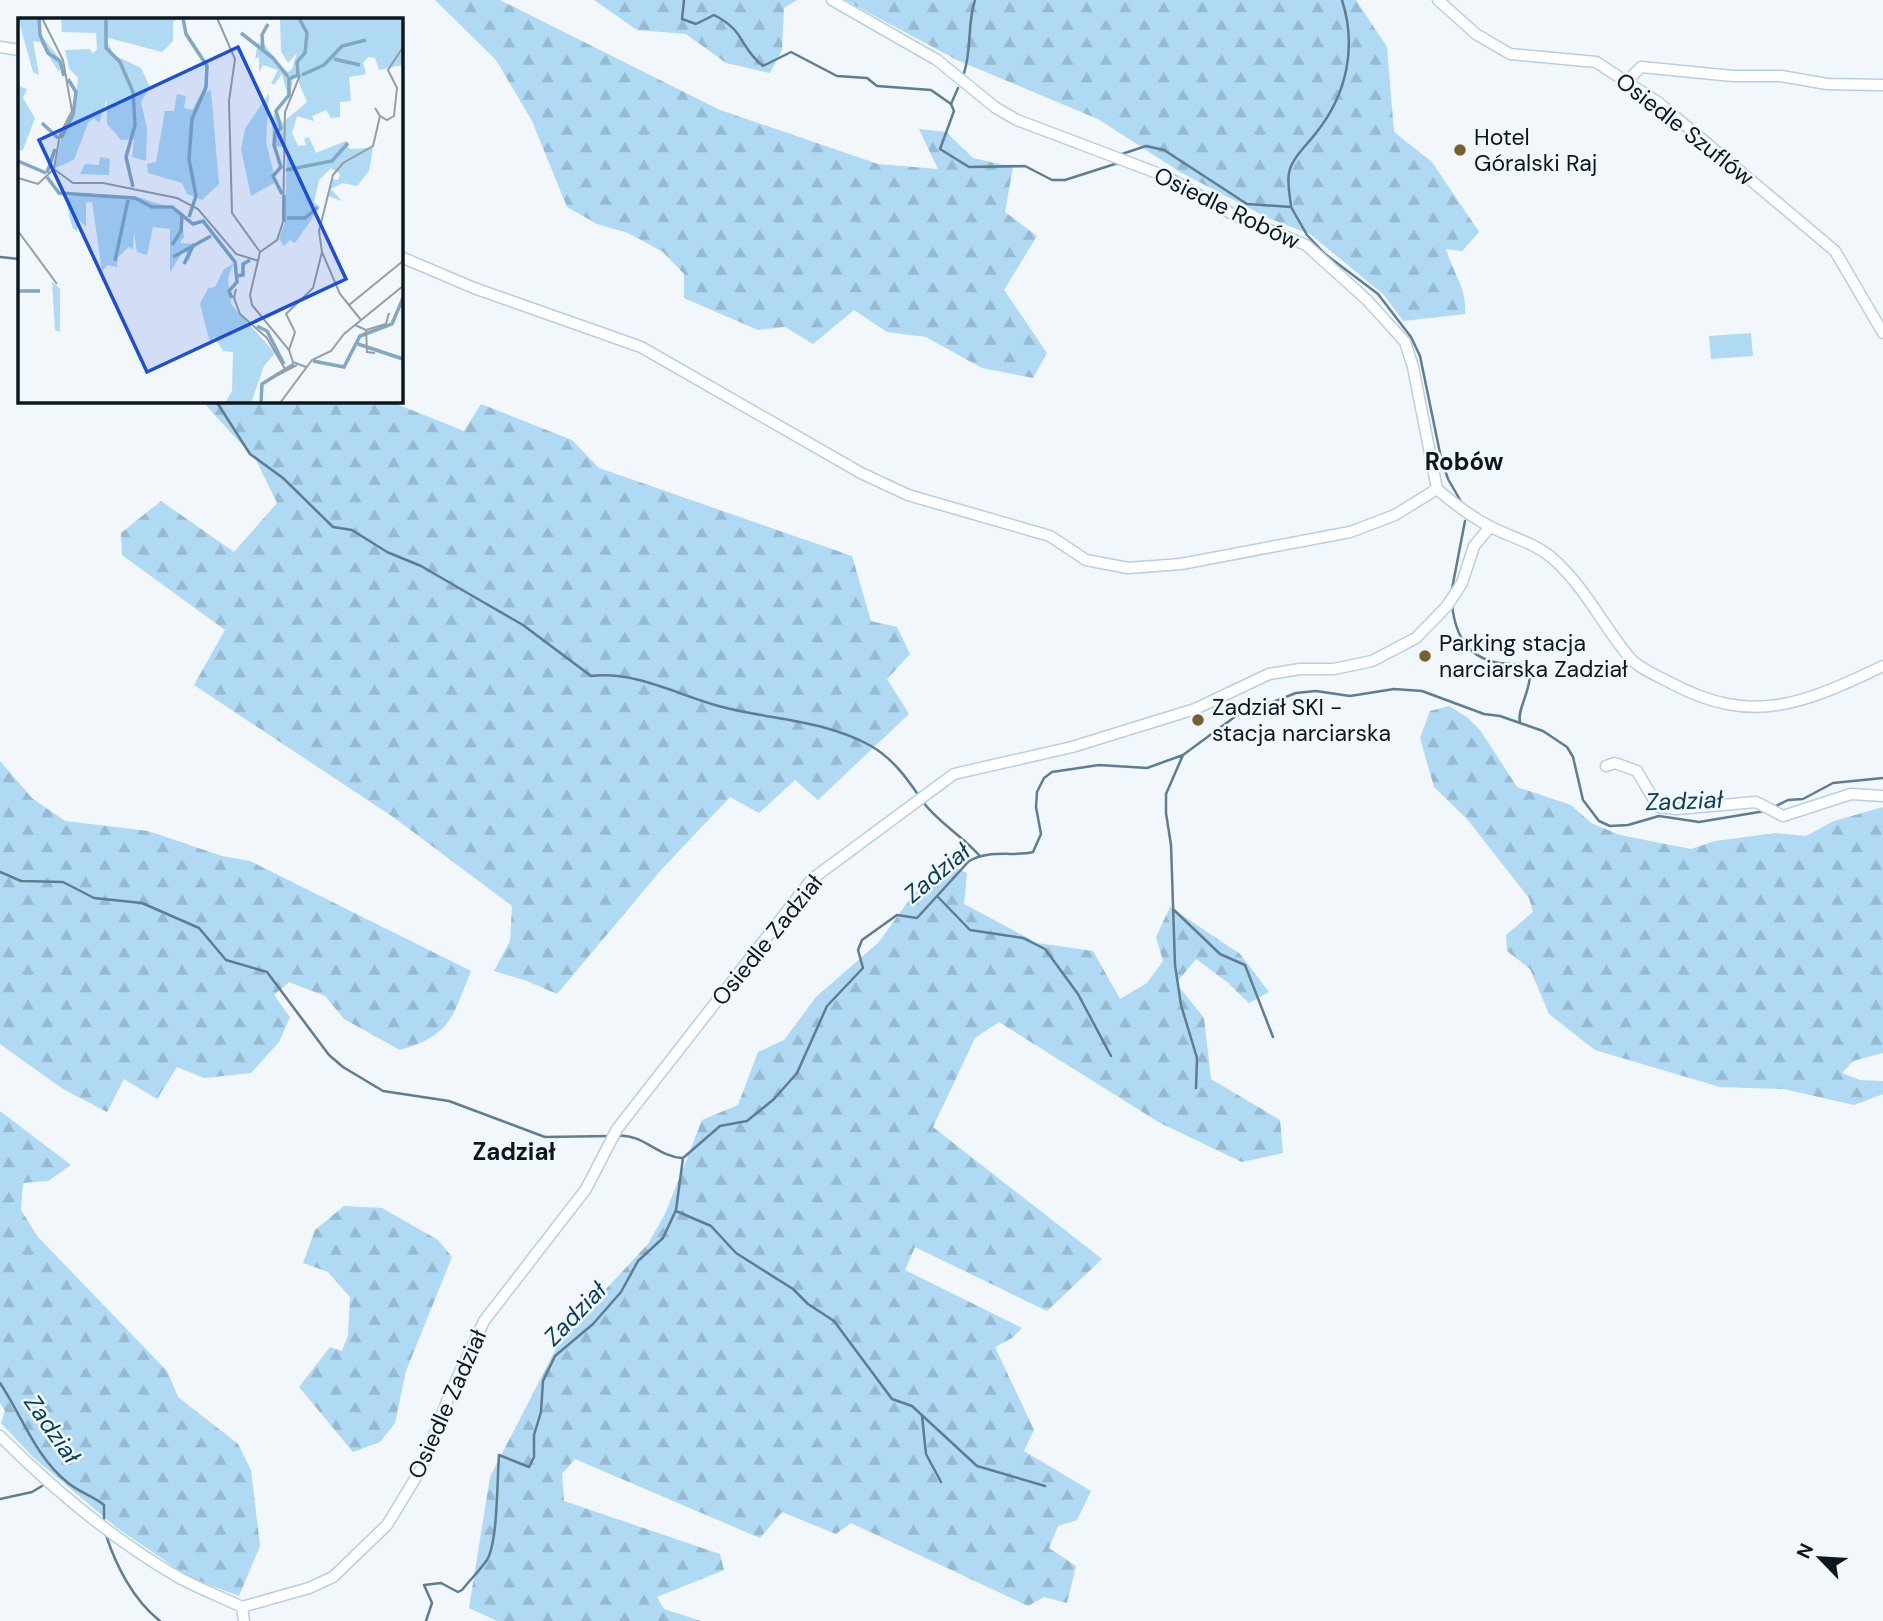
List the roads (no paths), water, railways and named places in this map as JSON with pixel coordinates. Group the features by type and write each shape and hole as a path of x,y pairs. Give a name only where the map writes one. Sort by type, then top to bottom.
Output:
{"street":[{"name":"Osiedle Robów","path":"832,0 937,61 996,108 1017,120 1165,176 1234,215 1306,245 1367,300 1405,342 1413,367 1437,489"},
{"name":"Osiedle Szuflów","path":"1438,0 1476,34 1510,54 1596,62 1628,80 1679,118 1835,251 1883,333"},
{"path":"0,47 18,50"},
{"path":"1628,80 1641,68 1733,76 1781,76 1827,84 1883,85"},
{"path":"402,257 474,288 641,347 861,473 908,495 1050,536 1086,560 1128,568 1181,564 1350,532 1395,515 1437,489 1490,527 1523,540 1550,557 1591,602 1632,660 1689,693 1734,707 1764,709 1836,688 1883,666"},
{"name":"Osiedle Zadział","path":"242,1607 309,1588 333,1577 387,1525 421,1469 449,1396 484,1321 586,1189 617,1129 812,879 954,774 1072,747 1195,709 1269,674 1300,669 1334,669 1373,662 1416,638 1447,606 1459,588 1470,555 1490,527"},
{"path":"1606,766 1615,763 1637,771 1658,807 1677,809 1748,802 1764,806 1773,813 1792,815 1851,794 1883,796"},
{"path":"0,1436 23,1459 135,1548 179,1577 242,1607 244,1621"}],"waterway":[{"path":"684,0 682,19 696,24 714,15 725,21 763,66 791,52 837,76 867,78 877,86 931,90 951,104 954,111 940,149 969,167 1025,166 1052,180 1065,180 1118,163"},
{"path":"964,73 975,0"},
{"path":"1291,206 1288,181 1290,168 1327,118 1342,86 1346,70 1349,35 1342,0"},
{"path":"951,104 958,88"},
{"path":"1122,154 1146,146 1164,150 1247,204 1291,207 1307,235 1325,254 1378,294 1411,337 1420,356 1441,458 1448,479 1463,505"},
{"path":"0,257 18,259"},
{"path":"217,402 250,454 283,478 333,527 352,530 387,552 421,566 523,625 591,676 607,675 638,680 715,705 834,730 853,737 886,756 919,796"},
{"path":"1451,594 1465,521"},
{"path":"1452,604 1458,631 1471,651 1492,661 1520,664 1530,674 1520,722"},
{"name":"Zadział","path":"426,1621 432,1603 424,1585 441,1583 458,1592 487,1560 495,1525 499,1455 529,1467 534,1457 534,1435 541,1412 543,1381 555,1356 593,1324 621,1292 638,1261 663,1238 676,1210 683,1158 720,1126 747,1121 774,1099 797,1073 827,1006 863,968 858,950 862,940 897,915 917,918 969,861 985,855 1033,852 1041,834 1036,807 1037,792 1044,778 1052,772 1099,765 1147,768 1183,755 1236,716 1296,693 1316,691 1350,696 1394,689 1422,691 1484,714 1500,716 1543,731 1567,747 1573,757 1583,800 1599,821 1610,826 1628,825 1659,816 1699,822 1765,811"},
{"path":"1183,755 1166,794 1166,813 1171,845 1175,965 1181,1005 1197,1058 1196,1088"},
{"name":"Zadział","path":"1774,807 1788,800 1803,799 1833,783 1883,778"},
{"path":"923,802 979,855"},
{"path":"0,872 21,881 63,882 94,898 142,903 199,928 226,960 267,972 329,1055 343,1067 383,1091 449,1101 545,1137 611,1136"},
{"path":"938,897 970,930 1023,938 1045,949 1078,994 1111,1056"},
{"path":"1174,910 1220,954 1245,965 1273,1037"},
{"path":"618,1136 635,1138 665,1154 682,1158"},
{"path":"676,1211 711,1226 736,1253 793,1289 808,1304 834,1321 892,1399 912,1406 977,1466 1045,1486"},
{"name":"Zadział","path":"0,1383 46,1460 71,1485 104,1505 104,1519"},
{"path":"922,1416 926,1454 941,1482"},
{"path":"0,1499 32,1492 42,1486"},
{"name":"Zadział","path":"106,1535 127,1582 142,1603 160,1621"}],"place":[{"name":"Hotel Góralski Raj","path":"1460,150"},
{"name":"Parking stacja narciarska Zadział","path":"1425,656"},
{"name":"Zadział SKI - stacja narciarska","path":"1198,720"}],"district":[{"name":"Robów","path":"1464,462"},
{"name":"Zadział","path":"514,1152"}]}
